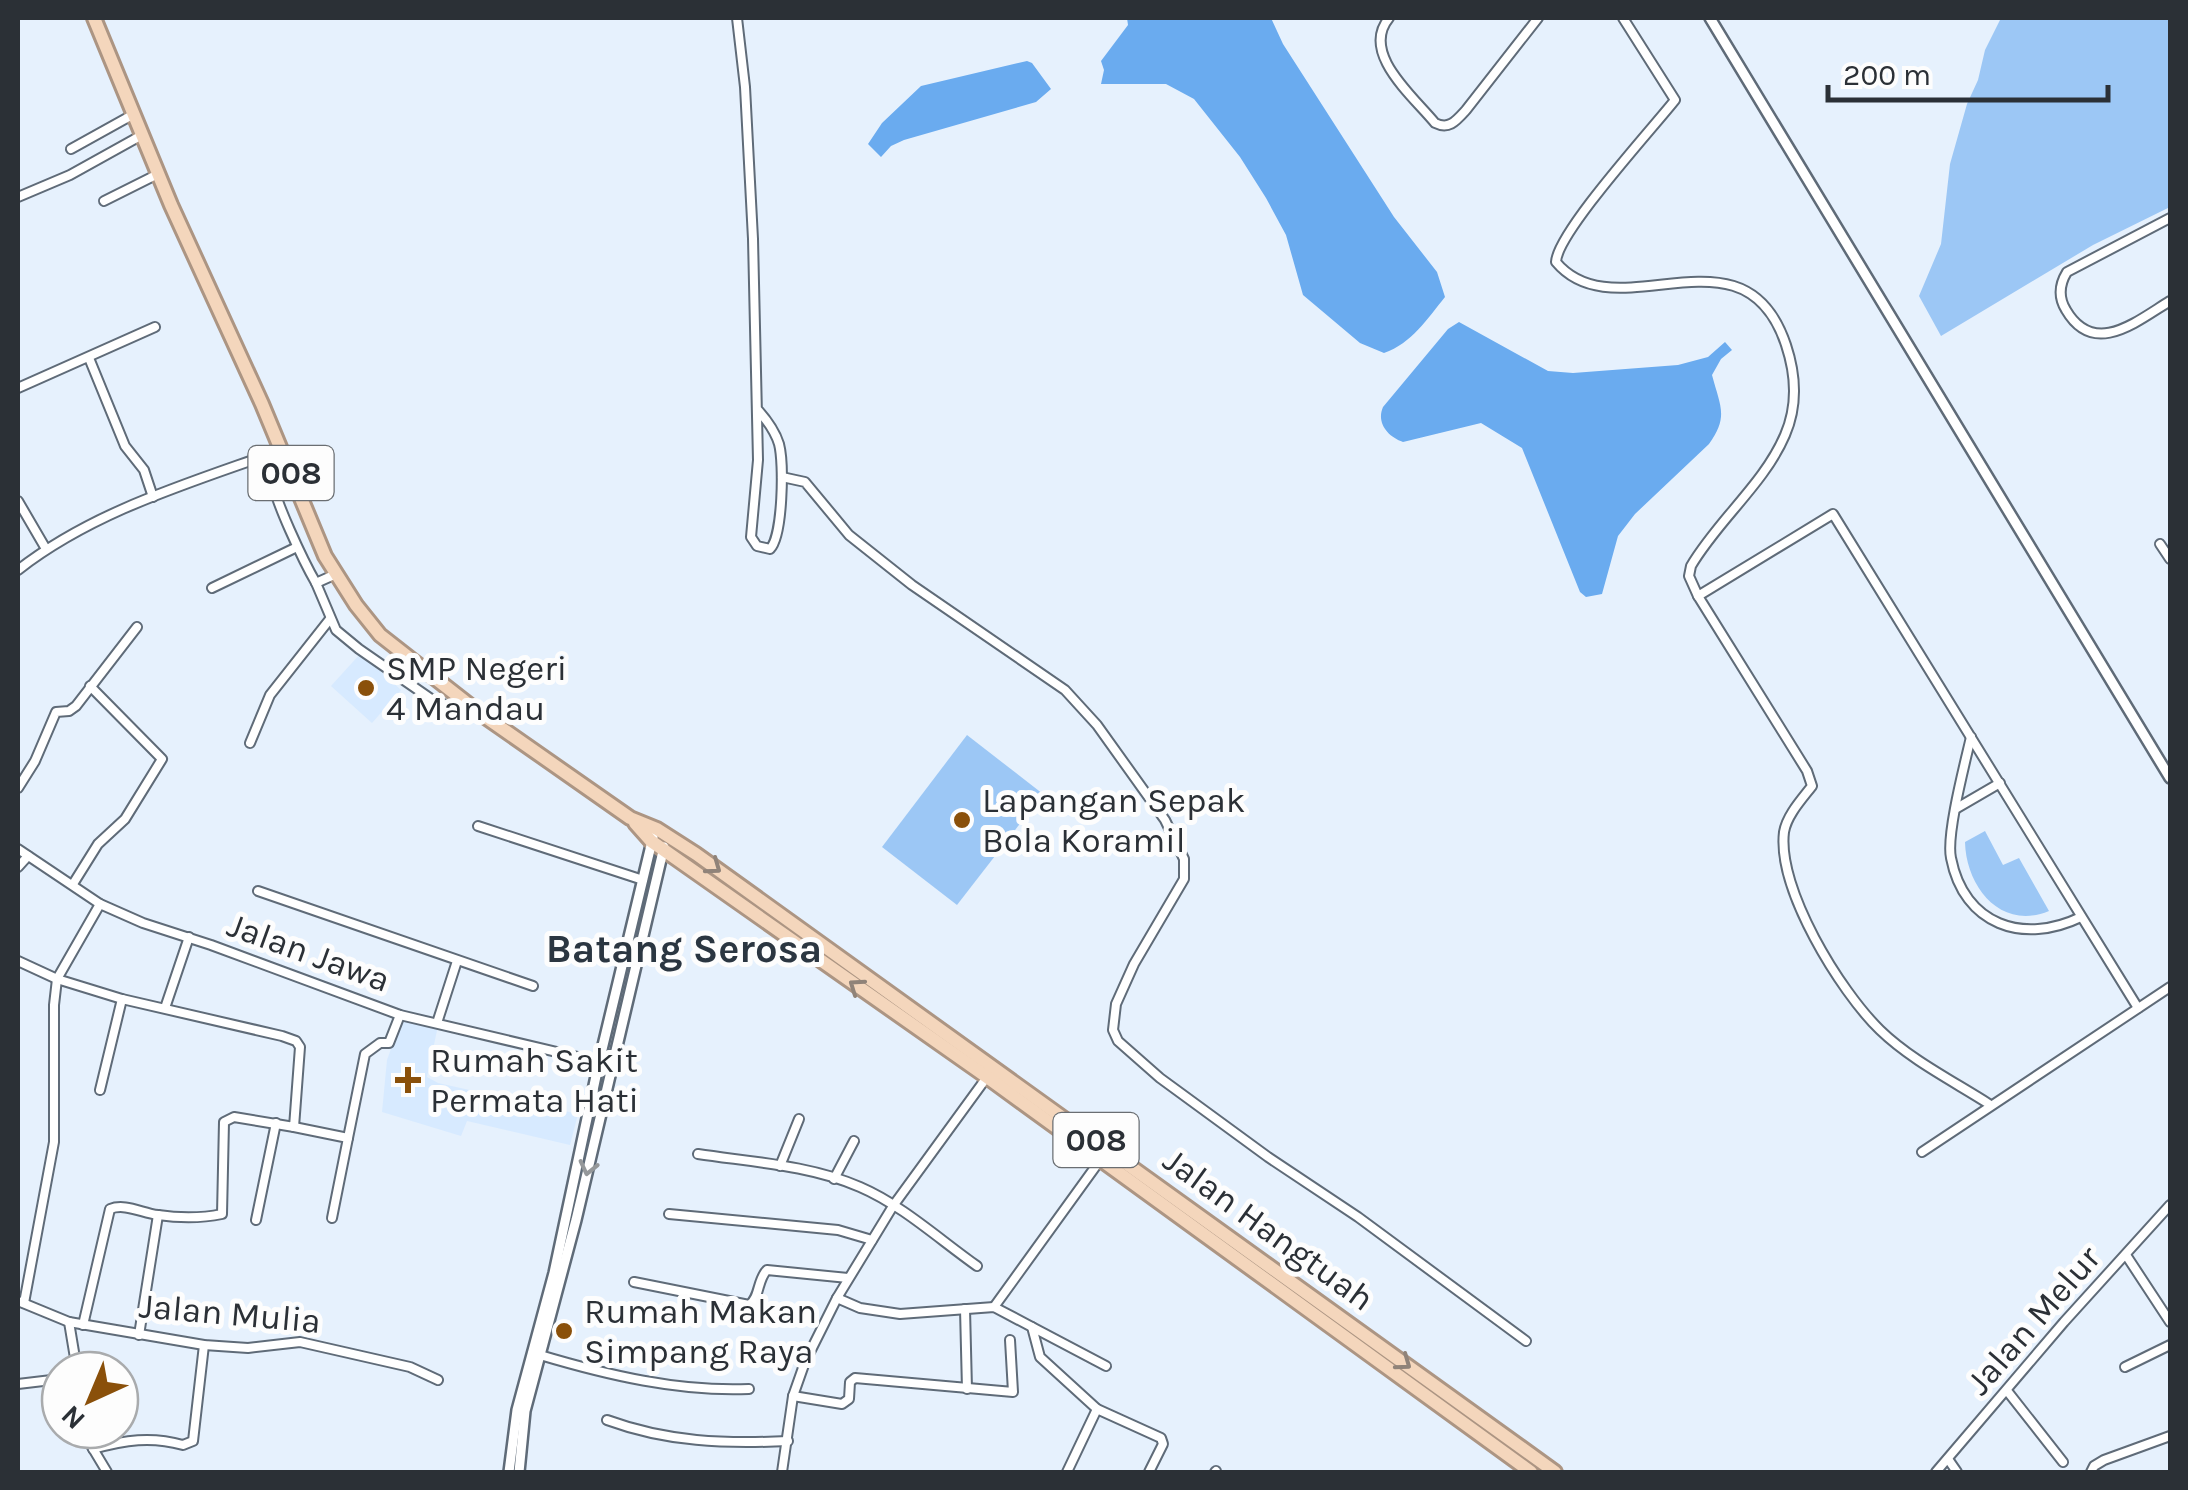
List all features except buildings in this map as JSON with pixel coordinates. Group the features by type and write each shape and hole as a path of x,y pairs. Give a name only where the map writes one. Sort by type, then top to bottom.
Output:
{"highway":[{"name":"008","path":"94,18 158,174 336,574 380,635 477,711"},
{"name":"Jalan Hangtuah","path":"477,711 895,1004 1501,1442 1531,1472"},
{"name":"Jalan Hangtuah","path":"895,1004 987,1077 1101,1159 1501,1442 1555,1472"}],"street":[{"path":"737,18 749,152 757,409 758,460 751,538 763,549 775,546 777,540 782,477 778,444 757,409"},
{"path":"1388,18 1378,37 1380,52 1435,123 1443,127 1466,110 1538,18"},
{"path":"1623,18 1675,100 1571,230 1556,252 1556,262 1563,270 1596,285 1732,284 1755,295 1768,308 1782,333 1795,382 1791,416 1780,446 1703,546 1689,576 1807,770 1812,786 1785,827 1785,850 1794,890 1831,969 1847,994 1882,1032 1989,1104"},
{"path":"1710,18 2170,778"},
{"path":"70,149 134,114"},
{"path":"18,197 38,191 142,134"},
{"path":"104,201 158,174"},
{"path":"2170,218 2066,272 2060,292 2064,308 2072,318 2099,336 2126,328 2170,302"},
{"path":"18,388 155,327"},
{"path":"89,358 125,446 144,470 153,497"},
{"path":"18,570 98,519 283,454"},
{"path":"283,454 272,479 297,547 336,630 436,703 477,711"},
{"path":"782,477 805,482 849,535 912,585 1066,690 1165,820 1184,859 1184,879 1134,964 1116,1004 1113,1030 1118,1041 1160,1078 1268,1158 1358,1217 1526,1341"},
{"path":"18,501 46,549"},
{"path":"1698,596 1833,514 2138,1008"},
{"path":"2160,544 2170,559"},
{"path":"212,588 297,547"},
{"path":"316,582 336,574"},
{"path":"250,744 270,694 330,619"},
{"path":"18,788 35,761 56,712 72,709 137,627"},
{"path":"73,884 98,844 126,819 162,759 90,686"},
{"path":"1972,737 1951,831 1950,857 1960,883 1976,908 1995,922 2020,931 2040,932 2080,917"},
{"path":"1958,808 2000,783"},
{"path":"478,826 643,880"},
{"path":"509,1472 517,1410 554,1273 599,1062 643,880 660,839"},
{"path":"520,1472 526,1412 580,1204 660,839"},
{"name":"Jalan Jawa","path":"18,848 100,904 189,938 400,1015 599,1062"},
{"path":"18,867 28,856"},
{"path":"258,891 532,986"},
{"path":"21,1302 54,1142 54,1005 58,979 100,904"},
{"path":"164,1008 189,938"},
{"path":"437,1023 457,960"},
{"path":"18,961 58,979 122,999 282,1036 298,1044 294,1126"},
{"path":"1922,1152 1989,1104 2170,988"},
{"path":"100,1090 122,999"},
{"path":"332,1218 365,1054 380,1043 389,1044 400,1015"},
{"path":"611,1016 622,1018"},
{"path":"782,1472 793,1396 805,1362 848,1278 893,1206 987,1077"},
{"path":"82,1325 110,1209 118,1206 158,1215 222,1214 224,1122 234,1117 348,1138"},
{"path":"780,1166 799,1119"},
{"path":"256,1220 276,1123"},
{"path":"834,1179 854,1141"},
{"path":"698,1154 780,1166 859,1186 977,1266"},
{"path":"994,1306 1101,1159"},
{"name":"Jalan Melur","path":"1936,1472 2170,1205"},
{"path":"669,1214 838,1230 872,1240"},
{"path":"139,1335 158,1215"},
{"path":"2126,1256 2170,1322"},
{"path":"634,1282 749,1305 755,1300 760,1279 767,1270 848,1278"},
{"path":"838,1298 860,1308 900,1314 994,1306 1106,1366"},
{"name":"Jalan Mulia","path":"21,1302 69,1322 204,1346 248,1348 300,1342 410,1367 438,1380"},
{"path":"965,1309 967,1389"},
{"path":"69,1322 74,1350"},
{"path":"1032,1328 1040,1358 1097,1409 1161,1438 1163,1444 1149,1472"},
{"path":"793,1396 842,1404 849,1399 854,1378 1014,1391 1010,1340"},
{"path":"2125,1367 2170,1345"},
{"path":"140,1440 184,1445 193,1440 204,1346"},
{"path":"540,1356 608,1375 711,1389 749,1389"},
{"path":"2008,1392 2062,1462"},
{"path":"1067,1472 1097,1409"},
{"path":"607,1420 646,1434 721,1444 788,1442"},
{"path":"2091,1472 2104,1460 2170,1436"},
{"path":"94,1450 107,1472"},
{"path":"1948,1459 1958,1472"}],"shaded area":[{"path":"1127,18 1271,18 1283,44 1394,217 1437,272 1445,297 1411,337 1384,353 1360,343 1303,295 1286,235 1266,198 1240,157 1194,99 1166,84 1101,84 1101,61 1128,25"},
{"path":"2001,18 2170,18 2170,207 2093,245 1941,336 1919,296 1941,244 1950,164 1967,104 1985,50"},
{"path":"1027,61 1051,89 1036,102 904,140 881,157 868,144 882,123 921,86"},
{"path":"1459,322 1548,371 1573,373 1678,365 1708,357 1725,342 1732,350 1712,375 1721,411 1715,434 1618,536 1602,594 1586,597 1580,592 1522,448 1481,423 1403,442 1385,429 1381,419 1383,407 1448,329"},
{"name":"SMP Negeri 4 Mandau","path":"361,653 401,690 372,723 331,686"},
{"name":"Lapangan Sepak Bola Koramil","path":"967,735 1043,794 957,905 882,847"},
{"path":"1985,831 2003,865 2019,858 2049,911 2016,915 1989,901 1979,889 1965,842"},
{"name":"Rumah Sakit Permata Hati","path":"402,1018 438,1026 427,1077 438,1083 578,1114 570,1145 467,1121 461,1136 382,1112 387,1060"}],"place":[{"name":"SMP Negeri 4 Mandau","path":"366,688"},
{"name":"Lapangan Sepak Bola Koramil","path":"962,820"},
{"name":"Rumah Sakit Permata Hati","path":"408,1080"},
{"name":"Rumah Makan Simpang Raya","path":"564,1331"}],"district":[{"name":"Batang Serosa","path":"684,948"}]}
